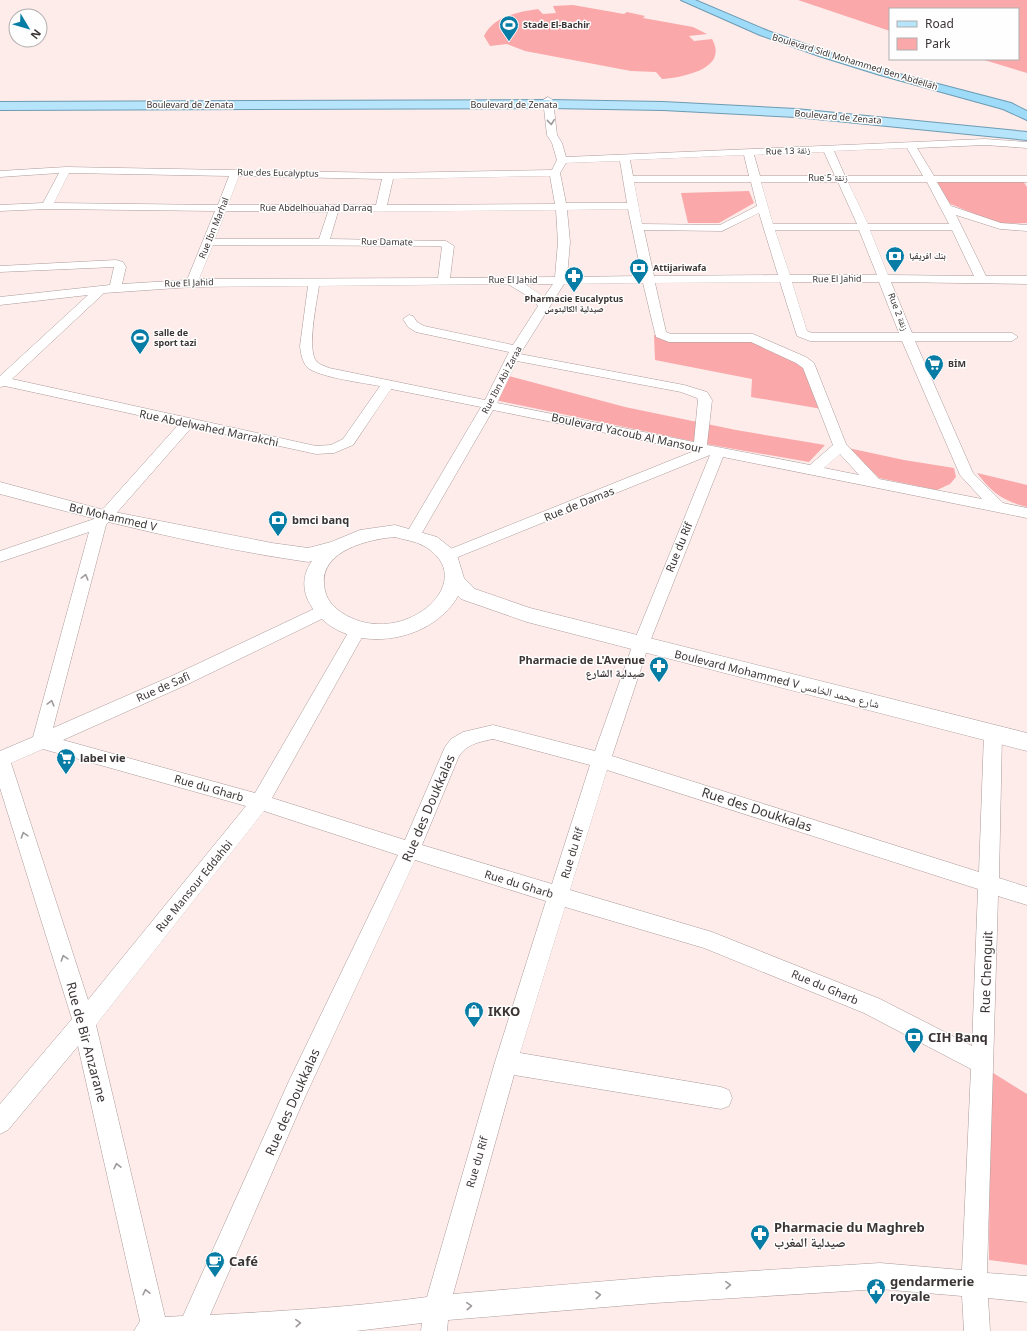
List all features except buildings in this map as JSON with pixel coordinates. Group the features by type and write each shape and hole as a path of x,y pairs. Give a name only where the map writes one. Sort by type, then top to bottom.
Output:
{"highway":[{"name":"Boulevard Sidi Mohammed Ben Abdellah","path":"686,0 884,73 1007,106 1027,117"},
{"name":"Boulevard Sidi Mohammed Ben Abdellah","path":"698,0 775,34 901,73 1027,106"},
{"path":"1027,117 1027,126"}],"main road":[{"name":"Boulevard de Zenata","path":"0,101 56,103 556,104 664,101 780,107 1007,129 1027,129"},
{"name":"Boulevard de Zenata","path":"0,106 56,103"},
{"name":"Boulevard de Zenata","path":"593,103 782,112 1027,136"}],"street":[{"path":"556,104 552,135 560,139 562,160 556,173"},
{"name":"Rue 13 زنقة","path":"562,160 625,159 748,152 986,142 1027,145"},
{"path":"911,146 947,208 982,280"},
{"name":"Rue 2 زنقة","path":"828,149 864,228 907,337 967,475 998,507"},
{"path":"748,152 768,227 786,280 801,334 907,337 1012,337"},
{"path":"625,159 632,206 638,227 660,334 663,336 753,338 801,360 809,366 840,446 874,482"},
{"path":"47,206 66,170"},
{"name":"Rue des Eucalyptus","path":"0,174 66,170 388,176 556,173"},
{"name":"Rue Ibn Marhal","path":"192,282 236,172"},
{"name":"Rue Ibn Abi Zaraa","path":"414,534 490,404 515,354 561,280 564,242 556,173"},
{"path":"381,209 388,176"},
{"name":"Rue 5 زنقة","path":"629,179 1027,179"},
{"name":"Rue Abdelhouahad Darraq","path":"0,208 47,206 334,210 632,206"},
{"path":"638,227 722,228 763,207"},
{"path":"947,208 1000,226 1027,228"},
{"path":"209,242 324,242 334,210"},
{"path":"768,227 957,227"},
{"name":"Rue Damate","path":"324,242 446,244 448,246 444,280"},
{"path":"0,268 116,262 120,267 115,288"},
{"name":"Rue El Jahid","path":"0,301 115,288 192,282 786,280 885,278 1027,280"},
{"path":"509,280 534,294 545,307"},
{"name":"Boulevard Yacoub Al Mansour","path":"314,282 308,325 307,356 310,363 325,371 709,450 814,469 1027,513"},
{"path":"1,382 100,290"},
{"name":"Rue du Rif","path":"409,320 420,329 515,354 684,389 702,395 705,398 709,450 601,760 558,896 506,1062 435,1320"},
{"name":"Rue Abdelwahed Marrakchi","path":"1,382 188,424 297,447 325,451 342,446 351,438 388,384"},
{"path":"41,741 102,520 188,424"},
{"path":"814,469 840,446"},
{"name":"Rue de Damas","path":"448,556 479,545 709,450"},
{"path":"951,498 967,475"},
{"name":"Bd Mohammed V","path":"0,488 102,520 227,542 308,555 339,546"},
{"path":"0,557 102,520"},
{"path":"395,531 414,534 434,542 448,556 455,572 455,581 452,592 447,602 438,611 425,620 398,630 375,632 358,630 338,622 324,611 316,598 314,584 317,570 326,557 339,546 356,537 375,532 395,531"},
{"name":"Bd Mohammed V","path":"227,542 300,568 309,575 314,584"},
{"name":"Boulevard Mohammed V شارع محمد الخامس","path":"455,581 468,594 527,616"},
{"name":"Boulevard Mohammed V شارع محمد الخامس","path":"438,611 458,607 527,616 1027,742"},
{"name":"Rue de Safi","path":"0,759 180,680 324,611"},
{"name":"Rue Mansour Eddahbi","path":"0,1122 84,1022 260,802 358,630"},
{"name":"Rue des Doukkalas","path":"191,1328 297,1089 410,850 450,752 457,744 469,737 492,732 601,760 1027,896"},
{"name":"Rue Chenguit","path":"977,1331 974,1283 976,1199 983,1063 994,734"},
{"name":"Rue du Gharb","path":"41,741 260,802 558,896 705,939 872,1006 983,1063"},
{"name":"Rue de Bir Anzarane","path":"0,759 84,1022 152,1331"},
{"path":"506,1062 721,1098"},
{"path":"152,1331 373,1317 435,1320 655,1290 880,1276 974,1283 1027,1289"}],"green space":[{"path":"798,0 1027,0 1027,73 984,60 1019,60 1019,8 889,8 889,31"},
{"name":"Stade El-Bachir","path":"573,5 624,14 627,12 645,16 643,18 693,27 707,34 689,36 694,41 712,39 716,49 714,58 701,70 681,76 662,79 656,72 631,71 525,51 507,44 490,46 484,36 488,29 500,19 507,16 538,9 543,14 556,13 553,6"},
{"path":"934,181 1023,181 1027,187 1027,223 999,224 948,203"},
{"path":"749,191 754,203 719,223 688,223 681,193"},
{"path":"654,335 746,337 817,369 822,409 751,397 752,379 655,360"},
{"path":"505,375 625,407 736,430 825,445 809,462 706,444 495,400"},
{"path":"848,448 904,460 954,468 956,477 950,484 937,490 879,478"},
{"path":"977,473 1027,485 1027,507 1011,502 998,495"},
{"path":"990,1071 1027,1094 1027,1265 989,1260"}],"place":[{"name":"Stade El-Bachir","path":"509,42"},
{"name":"بنك افريقيا","path":"895,273"},
{"name":"Attijariwafa","path":"639,285"},
{"name":"Pharmacie Eucalyptus صيدلية الكالبتوس","path":"574,293"},
{"name":"salle de sport tazi","path":"140,355"},
{"name":"BİM","path":"934,381"},
{"name":"bmci banq","path":"278,537"},
{"name":"Pharmacie de L'Avenue صيدلية الشارع","path":"659,683"},
{"name":"label vie","path":"66,775"},
{"name":"IKKO","path":"474,1028"},
{"name":"CIH Banq","path":"914,1054"},
{"name":"Pharmacie du Maghreb صيدلية المغرب","path":"760,1251"},
{"name":"Café","path":"215,1278"},
{"name":"gendarmerie royale","path":"876,1305"}]}
